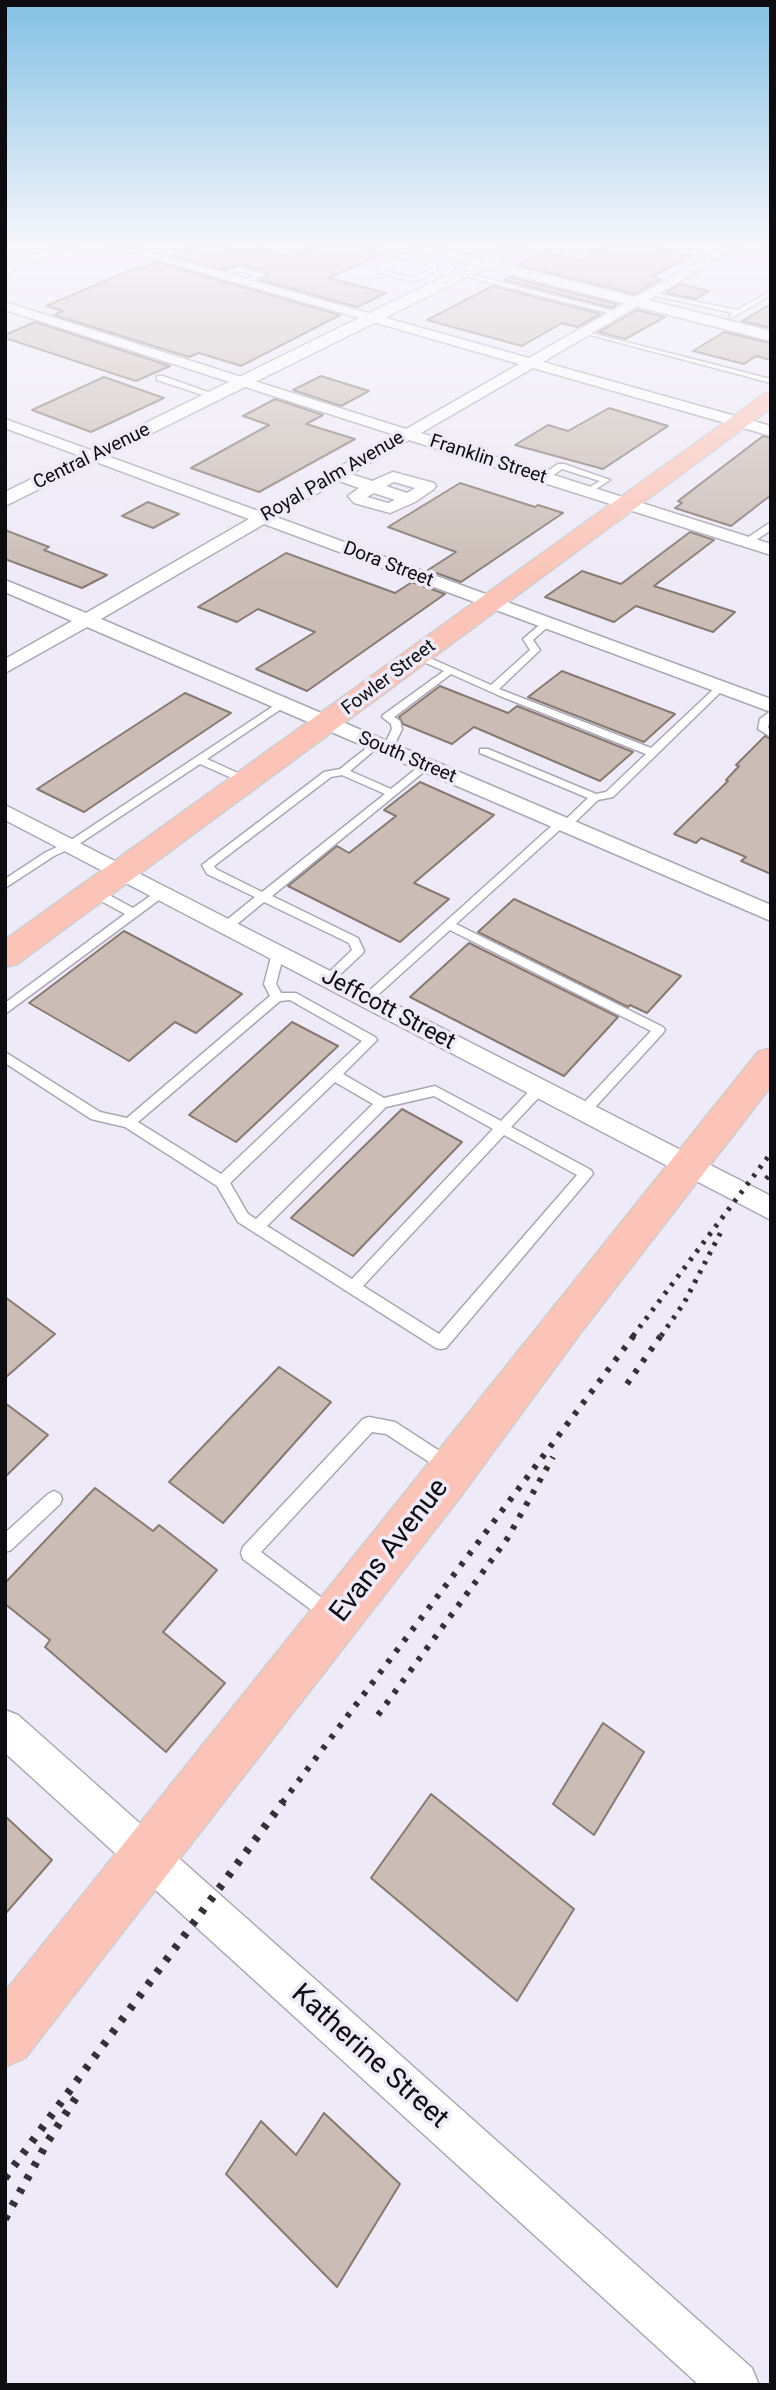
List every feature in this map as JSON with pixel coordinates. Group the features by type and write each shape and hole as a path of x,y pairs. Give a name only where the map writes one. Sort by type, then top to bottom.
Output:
{"main road":[{"name":"Fowler Street","path":"5,956 771,398"},
{"name":"Evans Avenue","path":"5,2038 336,1619 686,1166 771,1061"}],"street":[{"name":"Franklin Street","path":"164,358 771,550"},
{"name":"Central Avenue","path":"5,500 294,358"},
{"path":"509,358 771,431"},
{"name":"Royal Palm Avenue","path":"5,667 539,358"},
{"name":"Dora Street","path":"5,424 771,706"},
{"path":"338,475 373,487 393,477 428,486 390,508 356,498 373,487"},
{"name":"South Street","path":"5,585 771,914"},
{"name":"Jeffcott Street","path":"5,811 124,870 771,1209"},
{"name":"Katherine Street","path":"5,1727 735,2385"}],"lane":[{"path":"679,358 771,382"},
{"path":"160,378 215,397"},
{"path":"747,542 771,526"},
{"path":"493,689 535,650 528,639 546,624"},
{"path":"418,656 493,689 654,752"},
{"path":"328,979 358,951 354,942 211,871 208,865 328,774 343,772 381,747 397,729 396,723 387,717 391,712 451,670"},
{"path":"484,751 595,797 609,795 721,687"},
{"path":"5,884 50,854 72,844 282,705"},
{"path":"771,714 764,721 763,729 771,733"},
{"path":"200,760 247,781"},
{"path":"227,926 426,766"},
{"path":"343,772 392,793"},
{"path":"366,999 595,797"},
{"path":"5,1010 163,891"},
{"path":"94,892 133,913"},
{"path":"449,925 660,1030 583,1112"},
{"path":"277,997 270,984 278,953"},
{"path":"129,1123 277,997 292,996 371,1040 222,1182"},
{"path":"5,1056 96,1116 129,1123 222,1182 243,1218 257,1227 353,1287 441,1343 586,1174 435,1091 382,1103 257,1227"},
{"path":"334,1075 382,1103"},
{"path":"353,1287 539,1089"},
{"path":"336,1619 249,1553 369,1424 389,1427 453,1469"},
{"path":"5,1544 54,1499"}],"building":[{"path":"65,358 144,358 170,366 136,381"},
{"path":"214,358 257,358 241,366"},
{"path":"719,358 754,358 744,364"},
{"path":"321,376 369,391 341,406 293,390"},
{"path":"104,377 164,398 91,432 32,410"},
{"path":"275,399 323,415 306,424 355,439 259,492 191,468 269,425 243,416"},
{"path":"609,408 668,426 603,469 515,445 548,425 568,431"},
{"path":"763,436 771,438 771,495 731,526 675,508 682,503 678,501"},
{"path":"460,483 563,513 461,582 428,570 456,552 388,527"},
{"path":"148,502 179,514 153,528 122,516"},
{"path":"5,530 49,547 44,550 107,575 82,588 5,559"},
{"path":"690,532 714,540 654,586 735,612 713,632 636,606 614,622 545,597 582,571 621,584"},
{"path":"286,553 395,593 412,582 445,594 307,691 256,669 315,632 258,609 237,622 198,607"},
{"path":"562,671 675,714 644,742 528,697"},
{"path":"440,686 508,713 517,706 633,752 600,781 474,727 452,744 403,724 399,717"},
{"path":"185,693 231,713 84,812 37,789"},
{"path":"765,736 771,739 771,874 741,861 746,857 701,838 696,843 674,834 728,781 726,780 739,766 736,765"},
{"path":"420,782 494,815 414,883 449,899 400,942 288,886 337,846 349,853 396,816 384,810"},
{"path":"514,899 681,976 647,1013 630,1005 628,1007 478,932"},
{"path":"124,931 242,994 196,1033 175,1022 129,1061 29,1003"},
{"path":"469,943 618,1017 564,1076 410,997"},
{"path":"292,1022 338,1046 236,1142 189,1115"},
{"path":"402,1109 462,1142 353,1256 291,1218"},
{"path":"5,1297 55,1334 5,1378"},
{"path":"279,1367 331,1402 223,1523 169,1482"},
{"path":"5,1403 48,1435 5,1477"},
{"path":"95,1488 153,1531 159,1525 217,1570 163,1632 225,1683 166,1752 45,1647 50,1640 5,1604 5,1583"},
{"path":"603,1723 644,1752 594,1835 553,1804"},
{"path":"431,1794 574,1909 517,2001 371,1878"},
{"path":"5,1816 52,1860 5,1914"},
{"path":"324,2113 400,2184 337,2287 226,2174 261,2121 296,2155"}],"railway":[{"path":"633,1336 771,1153"},
{"path":"766,1179 771,1173"},
{"path":"661,1336 684,1303 723,1228"},
{"path":"282,1803 635,1334"},
{"path":"627,1384 662,1334"},
{"path":"378,1715 507,1539 553,1457"},
{"path":"5,2178 283,1802"},
{"path":"5,2219 48,2141 79,2093"}]}
